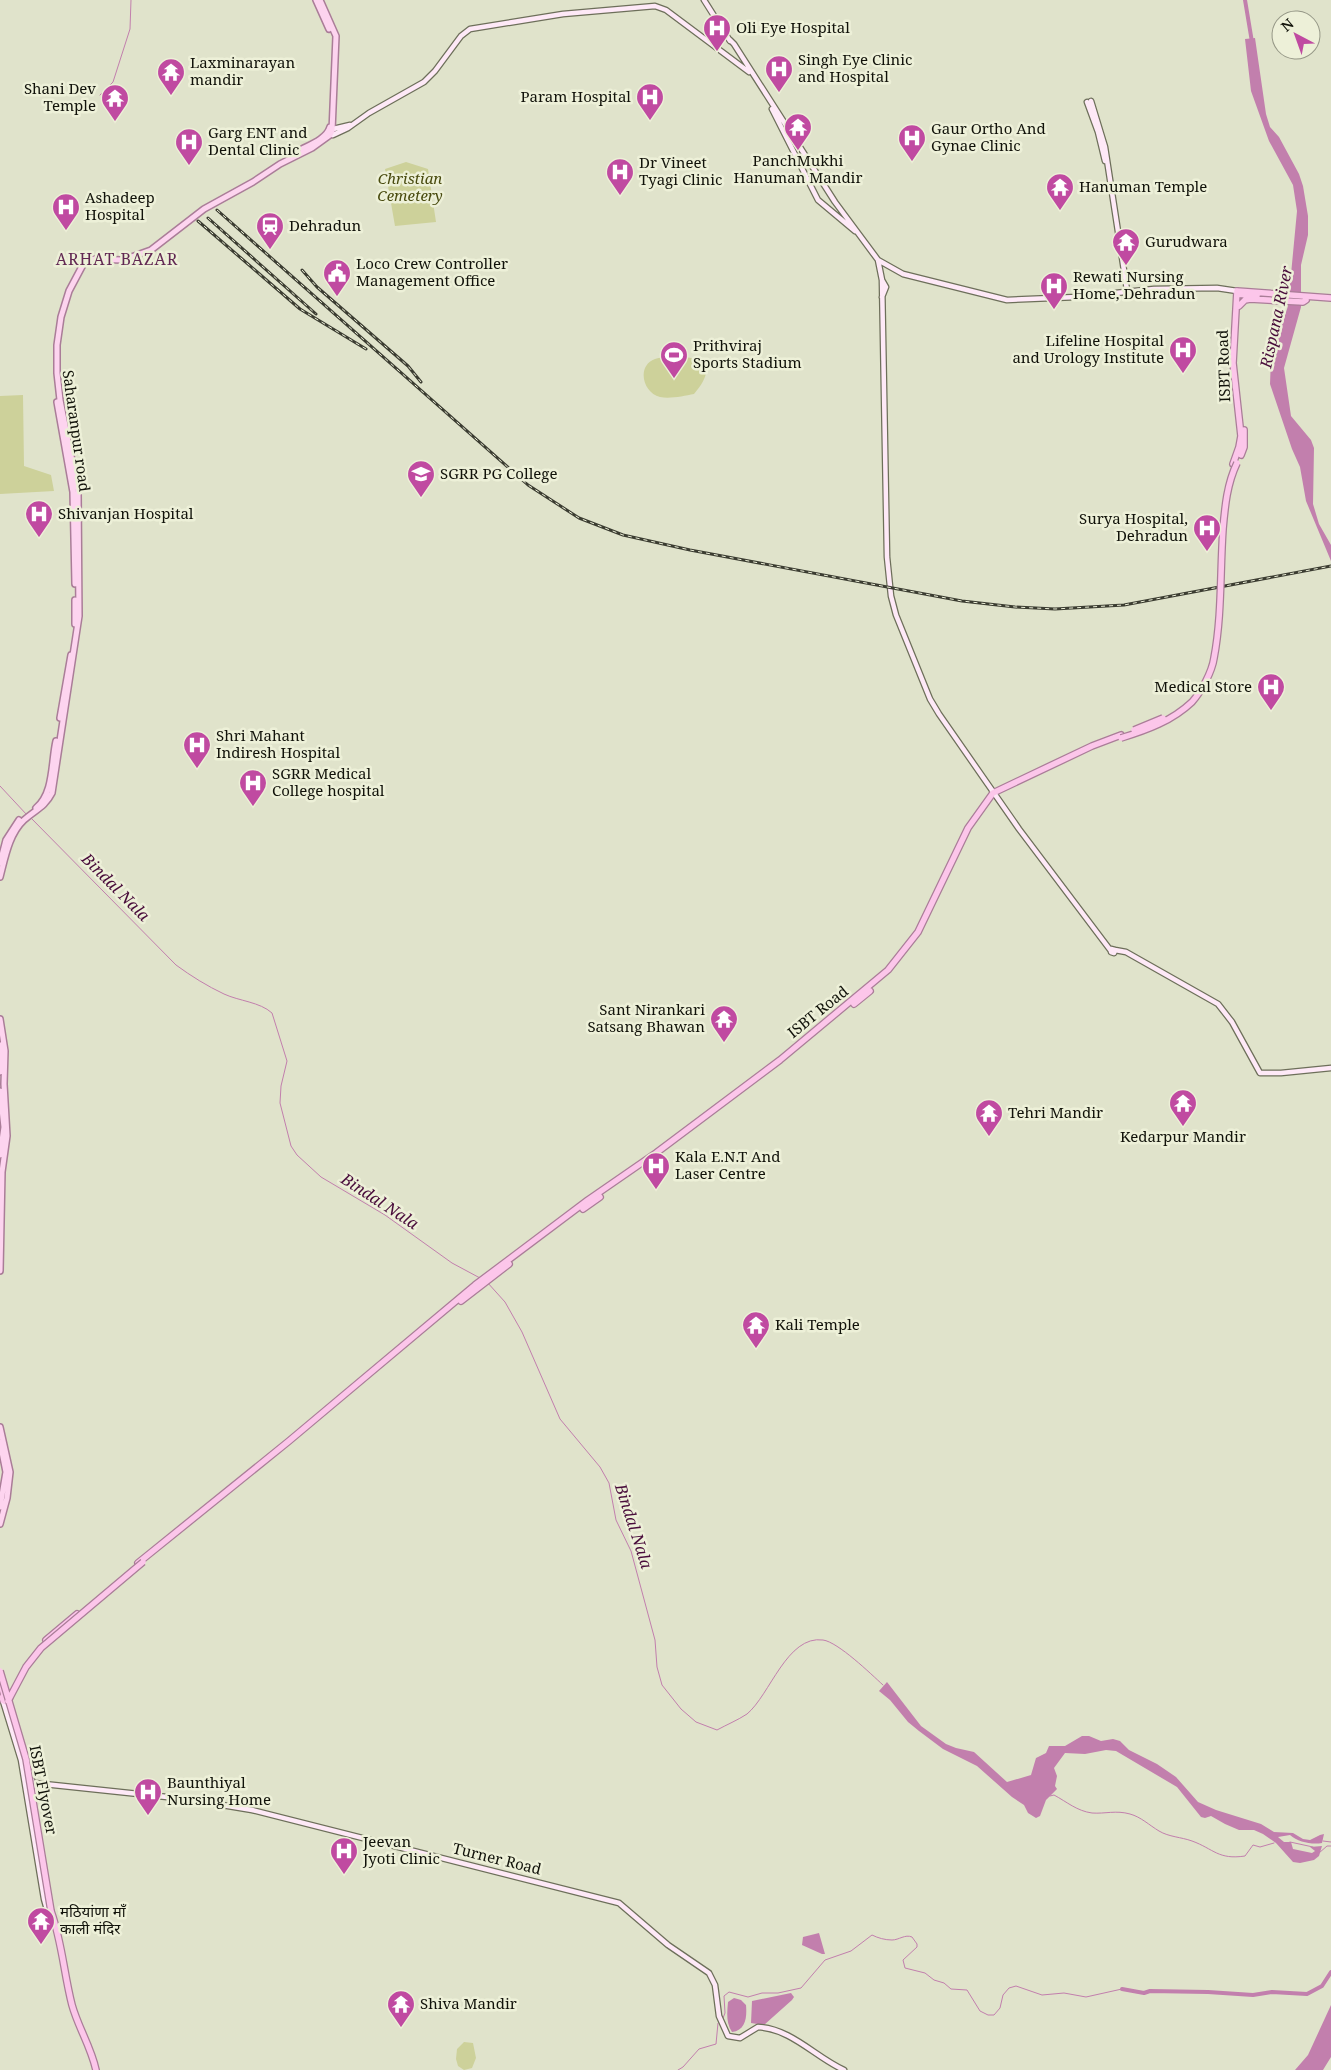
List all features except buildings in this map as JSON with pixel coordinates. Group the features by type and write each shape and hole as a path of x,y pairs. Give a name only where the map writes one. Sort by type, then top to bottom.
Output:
{"highway":[{"path":"993,794 1067,762 1118,737 1150,728 1174,715 1193,701 1214,660 1225,503 1228,484 1236,461 1244,447 1245,437 1237,363 1239,293 1303,299 1331,299"},
{"name":"ISBT Road","path":"1236,461 1241,436 1233,363 1239,293"},
{"path":"1239,306 1245,300 1250,299 1282,302 1303,299"},
{"name":"ISBT Road","path":"181,1530 476,1287 588,1200 656,1153 788,1054 874,985 904,952 918,932 968,828 993,794 1118,737"},
{"path":"7,1698 26,1667 44,1645 181,1530"},
{"path":"7,1698 24,1666 41,1645 181,1530"},
{"path":"0,1664 7,1698"},
{"name":"ISBT Flyover","path":"0,1670 26,1759 51,1914"},
{"name":"ISBT Flyover","path":"0,1681 6,1706 24,1760 51,1914"},
{"path":"0,1691 7,1698"},
{"path":"51,1914 64,1958 71,2004 88,2043 94,2070"}],"main road":[{"path":"316,0 332,36 330,132"},
{"path":"320,0 336,36 330,132"},
{"path":"704,0 734,44 768,102 818,200 858,233"},
{"path":"330,132 352,125 430,76 461,36 470,29 563,14 651,6 661,7 750,71 835,202 878,260 904,274 1007,300 1077,296 1126,290 1213,289 1239,293"},
{"path":"1089,102 1103,136 1126,290"},
{"name":"Saharanpur road","path":"23,818 37,809 47,793 76,628 73,492 61,428 54,373 54,345 59,315 66,291 85,256 122,257 143,251 178,227 202,207 330,132"},
{"path":"878,260 882,280 886,287 882,297 887,557 892,602 930,699 993,794 1066,895 1112,950 1129,954 1218,1004 1232,1022 1260,1073 1281,1074 1331,1068"},
{"path":"0,863 6,840 23,818"},
{"path":"0,877 10,842 23,818"},
{"path":"0,1019 6,1051 4,1090 8,1136 2,1172 0,1271"},
{"path":"0,1035 2,1051 0,1072"},
{"path":"0,1091 4,1127 0,1155"},
{"path":"0,1427 10,1472 7,1498 0,1524"},
{"path":"0,1442 6,1472 0,1507"},
{"path":"7,1698 21,1760 43,1894 51,1914"},
{"path":"7,1698 28,1756 51,1914"},
{"name":"Turner Road","path":"25,1782 195,1800 266,1813 620,1903 668,1945 709,1973 715,1985 719,2016 728,2036 733,2038 745,2036 758,2028 775,2031 801,2042 825,2061 844,2070"}],"green space":[{"name":"Christian Cemetery","path":"406,162 428,169 436,222 395,226 385,169"},
{"name":"Prithviraj Sports Stadium","path":"666,357 686,357 701,362 706,370 703,381 694,394 664,398 654,395 649,390 644,379 645,367 649,362"},
{"path":"23,395 24,466 51,475 54,491 0,494 0,396"},
{"path":"464,2042 473,2043 476,2058 472,2068 464,2070 458,2066 456,2059 457,2049"}],"shaded area":[{"path":"1255,38 1266,114 1270,127 1279,137 1299,174 1308,216 1308,235 1301,265 1301,307 1284,368 1291,416 1311,440 1314,448 1313,504 1319,524 1331,545 1331,561 1306,501 1300,467 1270,384 1271,358 1288,306 1297,211 1293,185 1269,141 1251,91 1245,39"},
{"path":"887,1682 921,1726 946,1744 974,1752 1007,1782 1031,1775 1036,1758 1046,1753 1049,1746 1065,1746 1082,1736 1089,1736 1101,1741 1113,1739 1120,1741 1129,1750 1157,1764 1176,1777 1198,1802 1216,1810 1261,1824 1274,1832 1293,1833 1303,1839 1310,1840 1324,1834 1322,1843 1318,1844 1301,1841 1290,1835 1278,1837 1284,1842 1291,1842 1293,1849 1312,1853 1315,1851 1310,1847 1322,1846 1319,1856 1314,1860 1300,1863 1293,1862 1276,1843 1263,1834 1254,1830 1239,1830 1211,1816 1201,1817 1177,1787 1116,1751 1106,1750 1085,1754 1065,1753 1054,1768 1057,1776 1055,1786 1057,1789 1046,1800 1040,1816 1036,1818 1028,1813 1024,1805 1012,1797 977,1766 943,1749 908,1722 890,1700 879,1691"},
{"path":"819,1933 825,1954 802,1945 803,1937"},
{"path":"791,1993 794,1997 792,2000 764,2025 751,2023 752,2001"},
{"path":"734,1998 741,2000 746,2005 746,2014 743,2026 737,2031 732,2032 727,2010 728,2002"},
{"path":"1331,2005 1331,2057 1323,2070 1295,2070 1308,2055"}],"waterway":[{"path":"100,95 113,82 130,29 131,0"},
{"name":"Rispana River","path":"1245,0 1252,42"},
{"name":"Bindal Nala","path":"0,786 27,815"},
{"name":"Bindal Nala","path":"30,817 176,965 218,991 262,1006 272,1013 287,1061 281,1086 280,1103 291,1146 297,1155 321,1177 385,1215 452,1263 480,1278"},
{"name":"Bindal Nala","path":"487,1282 505,1302 522,1332 560,1419 600,1467 609,1483 616,1520 631,1551 655,1640 657,1667 662,1685 681,1709 696,1722 717,1730 736,1720 747,1714 755,1705 789,1656 799,1647 810,1641 823,1640 837,1646 883,1685"},
{"path":"1050,1796 1054,1795 1087,1812 1120,1812 1134,1815 1163,1833 1192,1841 1222,1855 1245,1856 1253,1845 1260,1847 1274,1843"},
{"path":"1323,1841 1331,1842"},
{"path":"1290,1842 1313,1847"},
{"name":"Bindal Nala","path":"1319,1853 1327,1846 1331,1846"},
{"path":"678,2070 699,2049 716,2044 718,2023 725,2013 724,1996 729,1992 748,1997 762,1993 778,1993 801,1988 825,1960 851,1951 872,1935 889,1940 907,1936 912,1937 917,1947 903,1960 905,1968 925,1973 951,1989 967,1990 980,2011 988,2015 994,2015 1000,2008 1003,1995 1009,1988 1016,1986 1042,1995 1064,1993 1086,1997 1122,1989"},
{"path":"1122,1989 1144,1993 1150,1991 1253,1995 1272,1992 1307,1994 1322,1986 1331,1972"}],"railway":[{"path":"217,210 528,485 579,518 623,535 690,550 962,601 1055,609 1124,605 1331,566"},
{"path":"208,218 316,314"},
{"path":"198,221 300,309 366,349"},
{"path":"302,270 317,287 408,366 421,382"}],"place":[{"name":"Oli Eye Hospital","path":"717,52"},
{"name":"Singh Eye Clinic and Hospital","path":"779,93"},
{"name":"Laxminarayan mandir","path":"171,96"},
{"name":"Param Hospital","path":"650,121"},
{"name":"Shani Dev Temple","path":"115,122"},
{"name":"PanchMukhi Hanuman Mandir","path":"798,151"},
{"name":"Gaur Ortho And Gynae Clinic","path":"912,162"},
{"name":"Garg ENT and Dental Clinic","path":"189,166"},
{"name":"Dr Vineet Tyagi Clinic","path":"620,196"},
{"name":"Hanuman Temple","path":"1060,211"},
{"name":"Ashadeep Hospital","path":"66,231"},
{"name":"Dehradun","path":"270,250"},
{"name":"Gurudwara","path":"1126,266"},
{"name":"Loco Crew Controller Management Office","path":"337,297"},
{"name":"Rewati Nursing Home, Dehradun","path":"1054,310"},
{"name":"Lifeline Hospital and Urology Institute","path":"1183,374"},
{"name":"Prithviraj Sports Stadium","path":"674,379"},
{"name":"SGRR PG College","path":"421,498"},
{"name":"Shivanjan Hospital","path":"39,538"},
{"name":"Surya Hospital, Dehradun","path":"1207,552"},
{"name":"Medical Store","path":"1271,711"},
{"name":"Shri Mahant Indiresh Hospital","path":"197,769"},
{"name":"SGRR Medical College hospital","path":"253,807"},
{"name":"Sant Nirankari Satsang Bhawan","path":"724,1043"},
{"name":"Kedarpur Mandir","path":"1183,1127"},
{"name":"Tehri Mandir","path":"989,1137"},
{"name":"Kala E.N.T And Laser Centre","path":"656,1190"},
{"name":"Kali Temple","path":"756,1349"},
{"name":"Baunthiyal Nursing Home","path":"148,1816"},
{"name":"Jeevan Jyoti Clinic","path":"344,1875"},
{"name":"मठियांणा माँ काली मंदिर","path":"41,1945"},
{"name":"Shiva Mandir","path":"401,2028"}],"district":[{"name":"ARHAT BAZAR","path":"117,259"}]}
